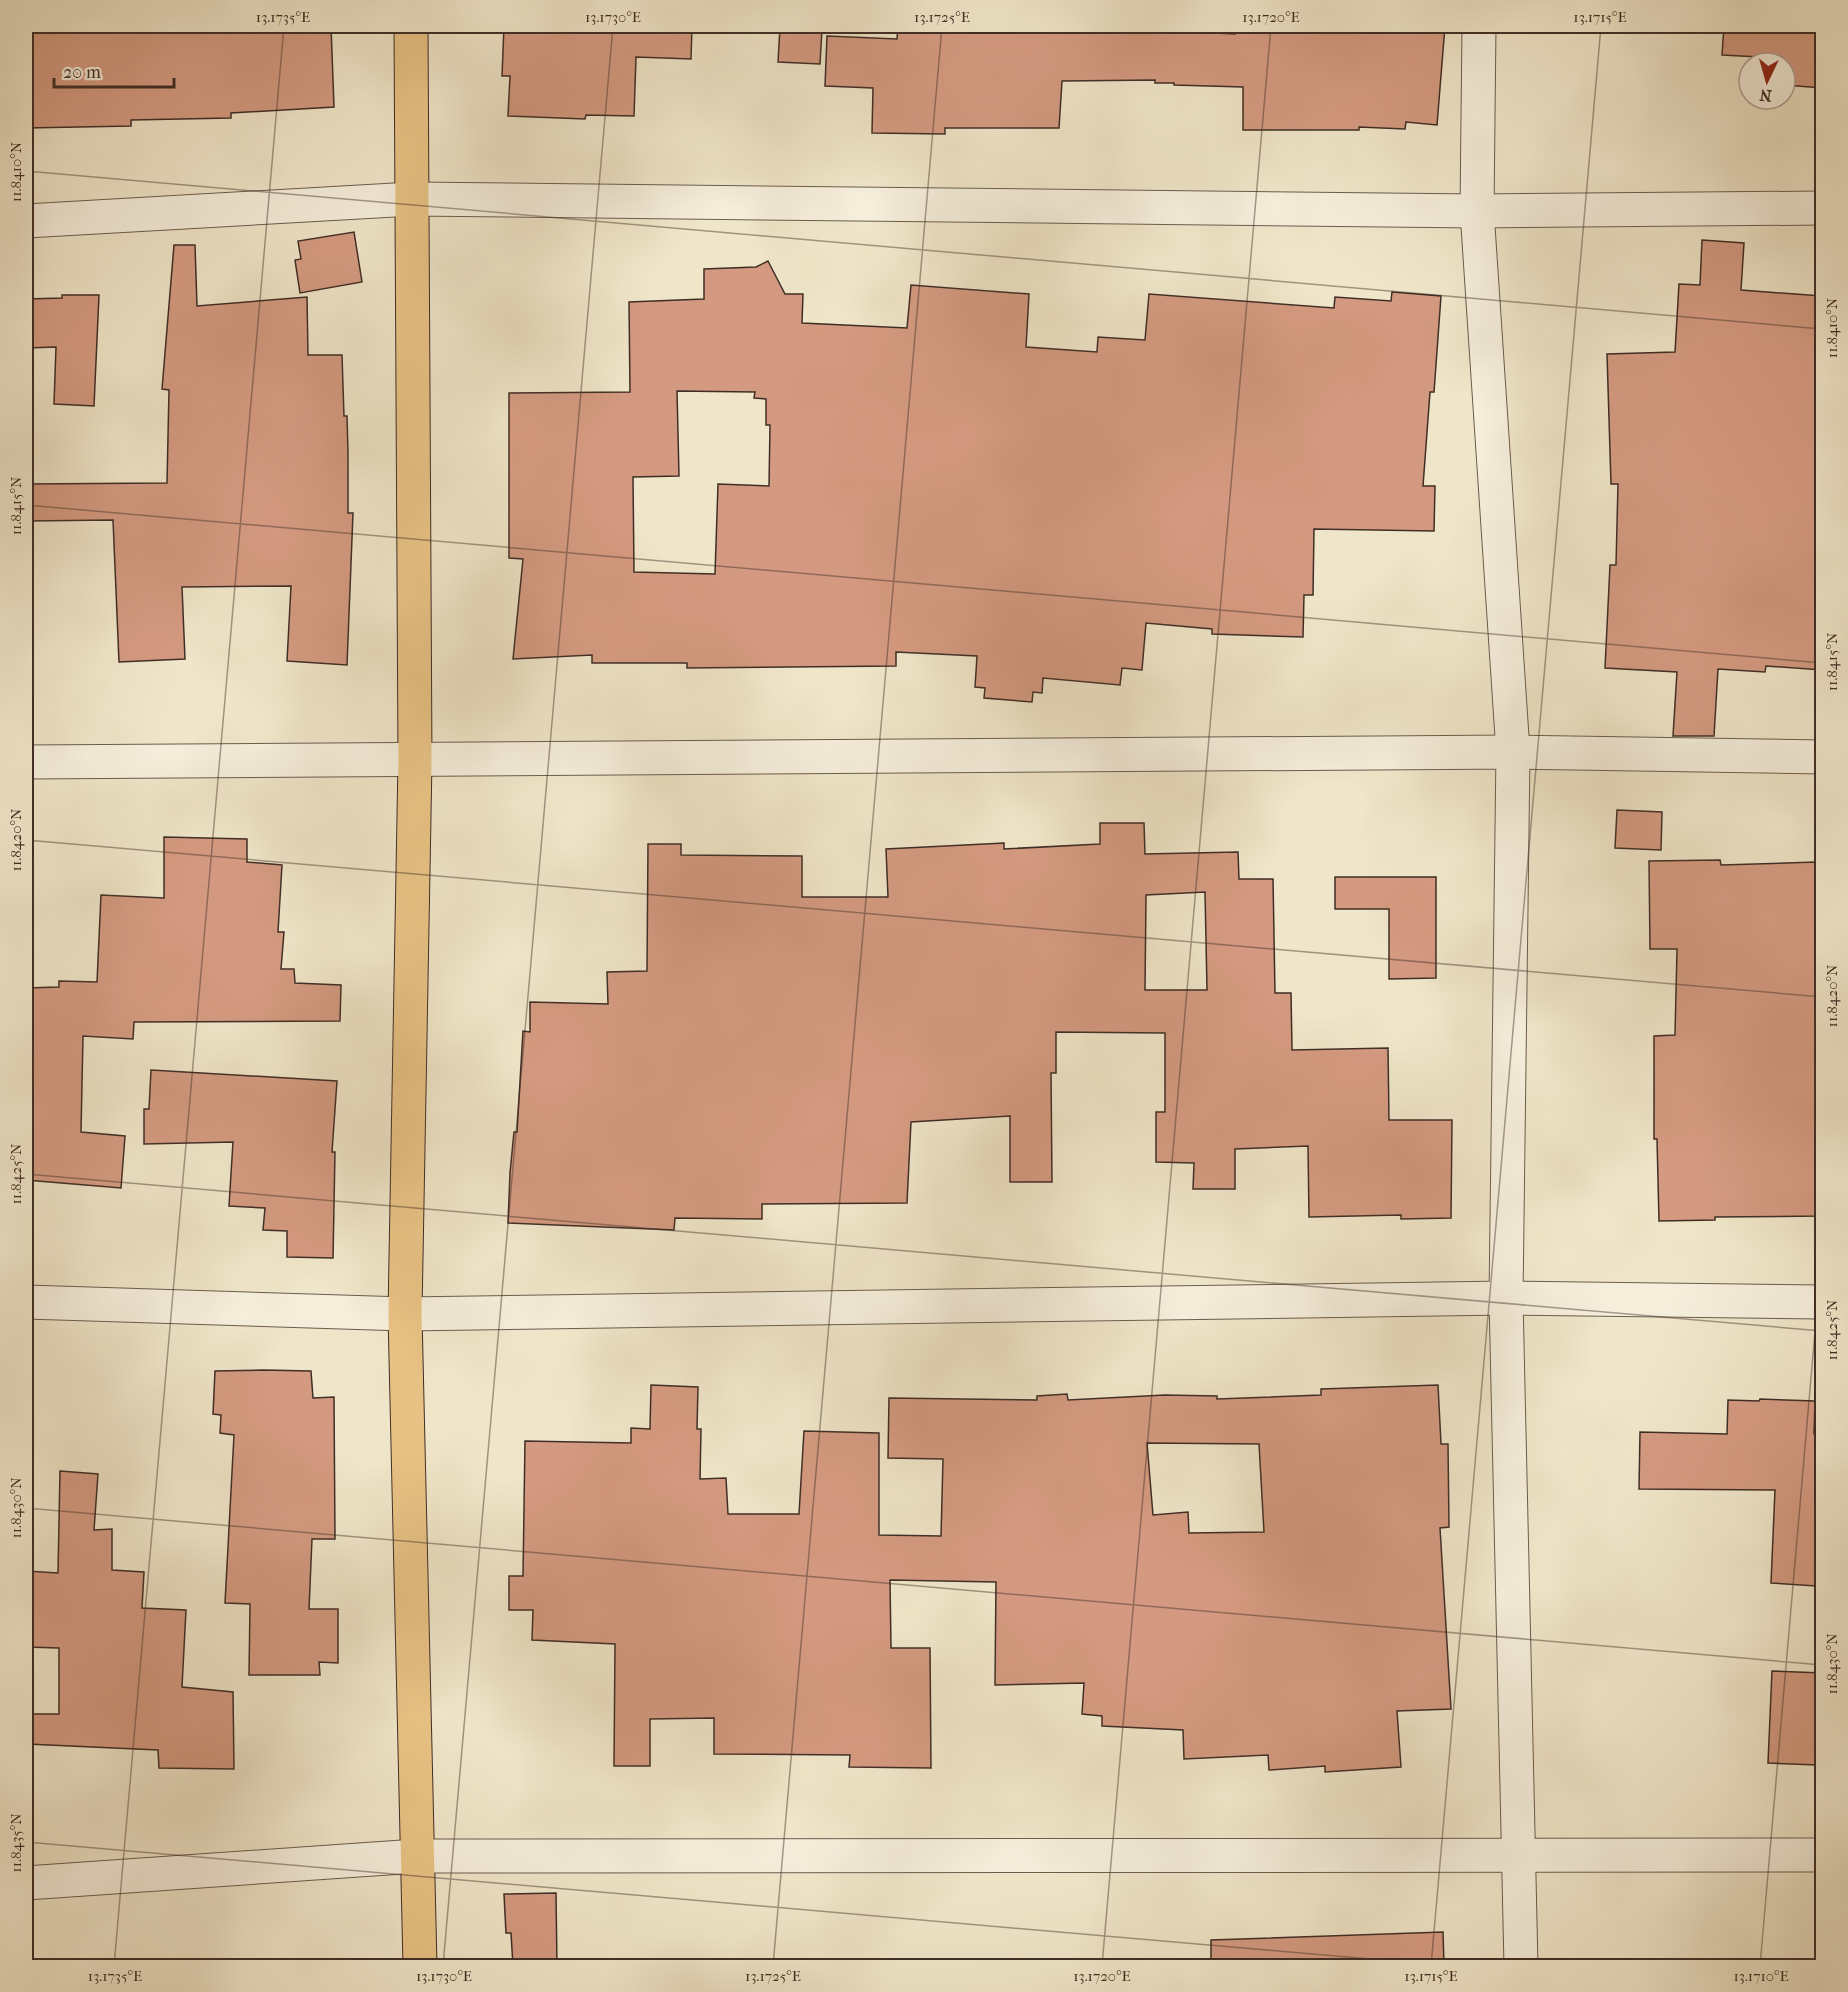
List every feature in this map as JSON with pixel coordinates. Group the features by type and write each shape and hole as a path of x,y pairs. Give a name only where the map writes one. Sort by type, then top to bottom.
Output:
{"main road":[{"path":"411,26 415,761 405,1314 420,1966"}],"street":[{"path":"1479,26 1477,211 1513,753 1506,1299 1521,1966"},
{"path":"26,221 412,199 1477,211 1822,208"},
{"path":"26,762 1513,753 1822,758"},
{"path":"26,1302 405,1314 1506,1299 1822,1302"},
{"path":"26,1882 417,1856 1822,1855"}],"building":[{"path":"26,26 55,26 55,33 121,33 226,28 226,26 331,26 334,107 231,113 231,118 131,120 131,126 26,128"},
{"path":"504,26 692,26 691,59 636,57 634,116 586,115 585,119 508,116 510,76 502,76"},
{"path":"898,26 1149,26 1149,30 1235,34 1235,26 1445,26 1437,125 1406,122 1405,129 1359,127 1359,130 1243,130 1243,87 1174,85 1174,83 1155,83 1155,80 1062,81 1059,128 945,128 945,134 872,133 873,88 825,86 827,36 897,39"},
{"path":"1724,26 1822,26 1822,88 1797,86 1797,51 1737,51 1737,56 1722,55"},
{"path":"780,27 822,29 820,64 778,62"},
{"path":"354,232 362,282 300,293 295,260 301,259 298,241"},
{"path":"1702,240 1744,243 1741,290 1822,296 1822,670 1766,666 1765,672 1718,669 1714,736 1673,736 1677,672 1605,668 1610,565 1616,565 1618,484 1611,484 1607,354 1675,352 1679,284 1700,285"},
{"path":"174,245 195,245 197,306 307,297 308,355 342,355 344,416 347,416 348,513 353,513 347,665 287,661 291,586 182,587 185,659 119,662 113,520 26,521 26,484 167,483 169,390 162,389"},
{"path":"768,261 785,294 803,294 802,323 907,328 911,285 1029,294 1026,347 1097,352 1098,337 1145,340 1149,294 1334,308 1335,297 1391,301 1392,292 1441,296 1434,392 1430,392 1423,486 1435,486 1434,531 1314,529 1313,595 1304,595 1303,637 1212,634 1212,629 1146,623 1142,670 1122,668 1120,685 1043,678 1042,693 1033,692 1032,702 984,698 985,688 975,687 977,656 896,652 896,666 687,668 687,663 592,663 592,655 513,659 523,559 509,558 509,393 630,392 629,302 704,299 704,269 756,267","holes":["677,391 755,392 754,398 766,399 766,425 770,425 769,486 718,484 715,574 634,572 633,477 679,476"]},
{"path":"62,295 99,295 94,406 54,404 56,347 26,348 26,299 62,298"},
{"path":"1617,810 1662,812 1661,850 1615,848"},
{"path":"1100,823 1144,823 1145,854 1238,852 1239,879 1273,879 1275,993 1291,993 1292,1050 1388,1048 1389,1120 1452,1120 1451,1218 1401,1219 1401,1215 1309,1217 1308,1146 1235,1149 1235,1189 1193,1189 1194,1163 1156,1162 1156,1112 1165,1112 1165,1033 1056,1032 1056,1073 1051,1073 1052,1182 1010,1182 1010,1116 911,1122 907,1203 762,1204 762,1219 675,1218 674,1230 508,1223 510,1173 514,1132 517,1132 523,1031 530,1032 530,1002 608,1004 607,972 647,971 648,844 681,844 681,855 802,856 802,897 888,897 886,849 1004,843 1004,849 1100,844","holes":["1205,892 1207,990 1145,990 1146,895"]},
{"path":"164,837 247,839 247,862 282,865 278,932 284,932 281,969 294,969 295,983 341,985 340,1021 134,1022 133,1039 83,1036 81,1132 125,1136 121,1188 26,1180 26,988 59,987 59,981 97,982 101,895 164,898"},
{"path":"1720,860 1721,865 1816,862 1822,976 1822,1216 1715,1217 1715,1220 1659,1221 1657,1139 1654,1139 1654,1036 1675,1035 1677,949 1650,949 1649,861"},
{"path":"1335,877 1436,877 1436,978 1389,979 1389,909 1335,909"},
{"path":"151,1070 337,1081 332,1152 335,1152 333,1258 287,1257 287,1231 263,1230 265,1208 229,1206 233,1142 144,1144 144,1109 149,1109"},
{"path":"215,1371 311,1371 313,1398 334,1397 335,1539 312,1539 309,1609 338,1609 338,1663 319,1662 320,1675 249,1675 250,1604 225,1603 234,1435 220,1433 221,1415 213,1414"},
{"path":"651,1385 698,1387 697,1429 701,1429 700,1479 726,1478 728,1514 799,1514 804,1431 879,1433 879,1535 941,1536 943,1459 888,1458 889,1398 1037,1400 1037,1396 1067,1394 1068,1400 1165,1395 1217,1396 1217,1399 1321,1395 1321,1389 1438,1385 1441,1444 1448,1444 1449,1527 1440,1528 1451,1709 1397,1711 1401,1767 1325,1772 1325,1766 1269,1770 1268,1755 1184,1759 1183,1730 1102,1726 1102,1716 1082,1714 1084,1683 995,1685 996,1582 890,1580 891,1648 930,1648 931,1768 849,1767 850,1755 714,1754 714,1718 650,1719 650,1766 614,1766 615,1644 532,1640 533,1610 509,1610 509,1576 523,1576 525,1441 631,1443 631,1428 650,1429","holes":["1147,1443 1259,1444 1264,1532 1189,1533 1188,1512 1153,1515"]},
{"path":"1760,1399 1815,1401 1814,1434 1818,1434 1816,1502 1819,1502 1816,1586 1771,1583 1775,1490 1639,1489 1640,1432 1727,1434 1728,1400 1759,1401"},
{"path":"60,1471 98,1474 94,1530 112,1529 112,1570 144,1572 142,1608 186,1610 182,1687 233,1692 234,1769 159,1768 158,1750 27,1744 28,1714 59,1714 59,1648 26,1647 26,1571 58,1573"},
{"path":"1772,1671 1822,1673 1817,1765 1768,1763"},
{"path":"556,1893 557,1966 513,1966 511,1933 506,1933 504,1894"},
{"path":"1443,1932 1444,1965 1211,1966 1211,1940"}]}
